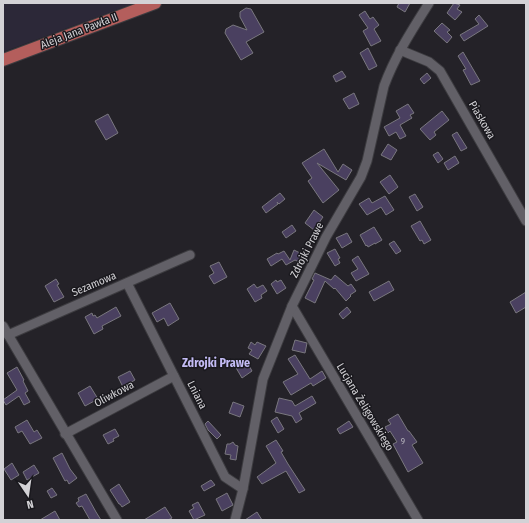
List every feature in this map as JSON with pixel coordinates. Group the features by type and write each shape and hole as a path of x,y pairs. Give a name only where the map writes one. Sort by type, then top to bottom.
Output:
{"main road":[{"name":"Aleja Jana Pawła II","path":"3,60 155,3"}],"street":[{"name":"Zdrojki Prawe","path":"235,520 243,489 263,379 292,306 326,237 361,177 367,161 384,86 400,50 429,3"},
{"name":"Piaskowa","path":"400,50 429,62 440,71 526,221"},
{"name":"Sezamowa","path":"5,330 127,283 190,255"},
{"name":"Lniana","path":"127,283 225,477 243,489"},
{"name":"Lucjana Żeligowskiego","path":"292,306 418,520"},
{"path":"5,330 117,520"},
{"name":"Oliwkowa","path":"65,434 174,376"}],"shaded area":[{"path":"3,3 135,3 3,52"}],"building":[{"path":"399,3 410,3 405,12 397,7"},
{"path":"454,3 460,5 457,9 462,12 455,20 447,13"},
{"path":"246,8 251,9 264,32 246,42 253,53 241,60 225,33 226,29 233,25 247,30 240,17 240,12"},
{"path":"365,11 370,19 373,17 379,25 374,29 381,41 371,46 363,31 368,28 359,15"},
{"path":"479,15 488,26 464,41 460,35 479,24 475,19"},
{"path":"442,23 450,30 447,32 452,37 447,43 434,31"},
{"path":"368,48 377,66 369,70 360,53"},
{"path":"463,52 480,81 471,85 463,70 466,69 458,56"},
{"path":"342,71 346,77 336,82 333,76"},
{"path":"427,73 431,78 424,84 420,79"},
{"path":"354,93 359,104 349,109 343,99"},
{"path":"408,104 414,113 410,115 412,118 400,125 406,136 400,139 396,132 389,136 384,127 400,118 396,111"},
{"path":"442,111 449,120 434,132 436,135 430,140 420,129"},
{"path":"108,114 118,133 106,140 95,121"},
{"path":"457,132 467,148 461,151 452,135"},
{"path":"388,144 397,150 391,160 381,155"},
{"path":"324,149 338,172 343,164 352,170 346,180 317,163 339,190 323,203 308,181 312,178 302,163"},
{"path":"438,152 443,159 438,163 433,155"},
{"path":"455,156 459,163 448,170 444,163"},
{"path":"390,175 398,187 389,194 380,182"},
{"path":"280,193 285,199 279,204 277,202 278,204 266,213 262,207"},
{"path":"415,194 423,207 417,211 409,197"},
{"path":"385,196 394,210 386,215 381,207 367,215 359,204 369,198 372,203"},
{"path":"314,210 323,217 314,230 305,223"},
{"path":"420,221 431,240 424,244 422,240 420,241 411,226"},
{"path":"292,225 296,231 286,238 282,232"},
{"path":"374,227 382,240 368,247 360,235"},
{"path":"347,233 352,242 342,248 336,238"},
{"path":"394,241 401,251 396,254 389,244"},
{"path":"335,249 340,258 338,259 340,263 335,266 327,253"},
{"path":"294,250 302,254 299,262 295,260 286,265 282,259 271,266 267,259 284,251 290,260"},
{"path":"358,256 369,274 356,281 351,273 358,269 352,260"},
{"path":"219,262 227,277 214,284 209,276 214,273 210,266"},
{"path":"315,273 331,280 335,275 348,286 351,284 356,291 350,295 351,296 346,301 335,288 334,289 325,281 315,303 305,298 314,280 312,279"},
{"path":"56,279 59,284 57,285 64,297 54,302 45,286"},
{"path":"276,280 277,282 281,280 286,288 277,294 271,284"},
{"path":"389,281 394,290 374,301 369,292"},
{"path":"254,284 257,288 263,285 267,291 261,295 262,298 255,302 247,289"},
{"path":"526,292 526,307 516,313 510,302"},
{"path":"170,303 179,319 168,326 164,318 157,322 152,313"},
{"path":"116,307 121,316 102,326 103,329 94,334 85,317 92,313 93,316 95,315 97,318"},
{"path":"347,307 351,312 343,319 339,314"},
{"path":"295,340 307,343 305,353 292,350"},
{"path":"251,342 255,345 257,342 266,346 258,359 249,354 252,350 248,348"},
{"path":"295,355 310,379 322,371 326,378 313,386 311,383 291,395 283,382 298,374 288,359"},
{"path":"246,360 252,371 242,378 235,366"},
{"path":"17,367 24,380 23,381 28,391 25,393 30,402 24,405 19,396 6,405 3,400 17,390 7,373"},
{"path":"130,371 135,380 123,387 118,377"},
{"path":"90,386 98,399 85,406 78,393"},
{"path":"312,396 316,403 299,413 302,419 296,423 292,416 275,412 279,398 292,401 295,406"},
{"path":"233,402 244,406 240,417 229,413"},
{"path":"398,414 408,431 417,442 412,445 423,463 408,472 393,444 397,442 390,431 388,433 385,427 391,424 388,420"},
{"path":"277,417 284,429 278,433 271,421"},
{"path":"27,420 34,432 37,430 42,438 30,444 22,431 18,433 15,427"},
{"path":"208,421 221,435 217,439 208,430 205,424"},
{"path":"349,421 353,427 340,434 337,429"},
{"path":"115,429 119,436 108,444 103,435"},
{"path":"276,440 283,451 281,452 305,490 299,493 286,471 262,484 257,477 276,463 266,446"},
{"path":"233,442 238,446 236,460 230,459 231,455 225,454 227,444"},
{"path":"62,453 70,469 77,478 69,484 67,480 65,481 53,458"},
{"path":"12,463 19,475 11,480 4,469"},
{"path":"34,465 39,473 27,480 23,472"},
{"path":"211,480 215,485 204,491 201,486"},
{"path":"119,484 130,502 122,507 110,490"},
{"path":"52,488 57,495 51,498 47,491"},
{"path":"227,493 233,505 222,511 216,499"},
{"path":"86,494 101,520 90,520 82,506 79,507 76,503 79,501 78,498"},
{"path":"198,502 205,515 194,520 189,511 194,508 192,505"},
{"path":"165,507 172,518 168,520 144,520"},
{"path":"55,511 60,520 40,520"},
{"path":"257,512 262,520 245,520"}],"district":[{"name":"Zdrojki Prawe","path":"216,363"}]}
